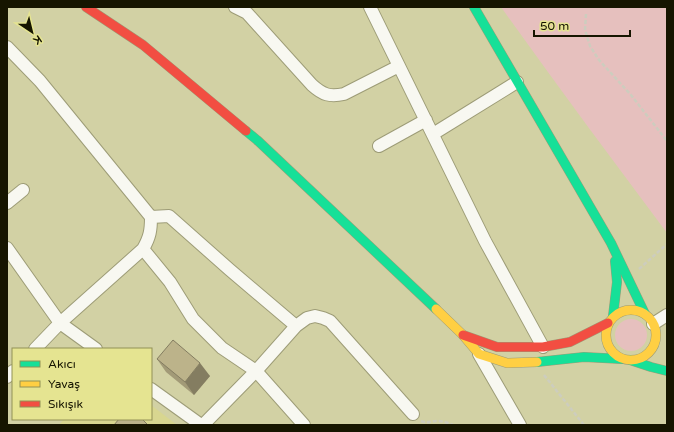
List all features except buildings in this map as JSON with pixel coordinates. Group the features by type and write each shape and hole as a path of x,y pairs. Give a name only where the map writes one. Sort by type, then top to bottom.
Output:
{"street":[{"path":"86,7 143,45 257,140 463,335 479,354 520,425"},
{"path":"235,7 247,13 312,85 327,95 336,96 344,94 399,66"},
{"path":"474,7 610,243 645,314"},
{"path":"372,8 485,241 543,347"},
{"path":"7,47 40,80 151,217 151,228 143,249 60,323 36,348"},
{"path":"433,134 517,82"},
{"path":"379,146 426,120"},
{"path":"7,203 23,190"},
{"path":"151,217 169,216 296,326"},
{"path":"610,243 617,270 616,297 611,320 605,331 609,348 615,355 626,360 667,371"},
{"path":"7,248 60,323 95,348"},
{"path":"143,249 170,282 193,319 222,348 256,371 304,425"},
{"path":"463,335 497,347 543,347 570,342 611,320 621,311 629,309 638,310 645,314 664,338"},
{"path":"654,326 667,315"},
{"path":"152,390 202,425 256,371 296,326 307,318 315,316 330,322 413,414"},
{"path":"479,354 507,363 584,357 626,360 638,359 651,350 655,342 656,335 654,326"}],"path":[{"path":"586,14 585,30 593,51 599,60 631,95 667,141"},
{"path":"628,280 667,244"},
{"path":"534,362 584,425"},
{"path":"413,414 416,418 426,422 444,421 453,425"}],"shaded area":[{"path":"501,7 667,7 667,233 562,92"},
{"path":"628,319 634,319 644,326 647,335 646,341 640,348 634,351 628,351 618,344 615,338 615,332 622,322"},
{"path":"152,406 177,425 59,425 63,420 152,420"}],"traffic: fast":[{"path":"474,7 611,243 645,314"},
{"path":"246,131 436,309"},
{"path":"613,316 617,282 615,261"},
{"path":"537,362 584,357 622,359"},
{"path":"630,360 667,371"}],"traffic: slow":[{"path":"436,309 463,335 479,354 507,363 537,362"},
{"path":"626,310 636,310 649,317 656,330 656,335 656,340 649,353 636,360 626,360 617,356 610,349 606,340 606,330 610,321 617,314 626,310"}],"traffic: jam":[{"path":"86,7 143,45 246,131"},
{"path":"463,335 497,347 543,347 570,342 608,323"}]}
